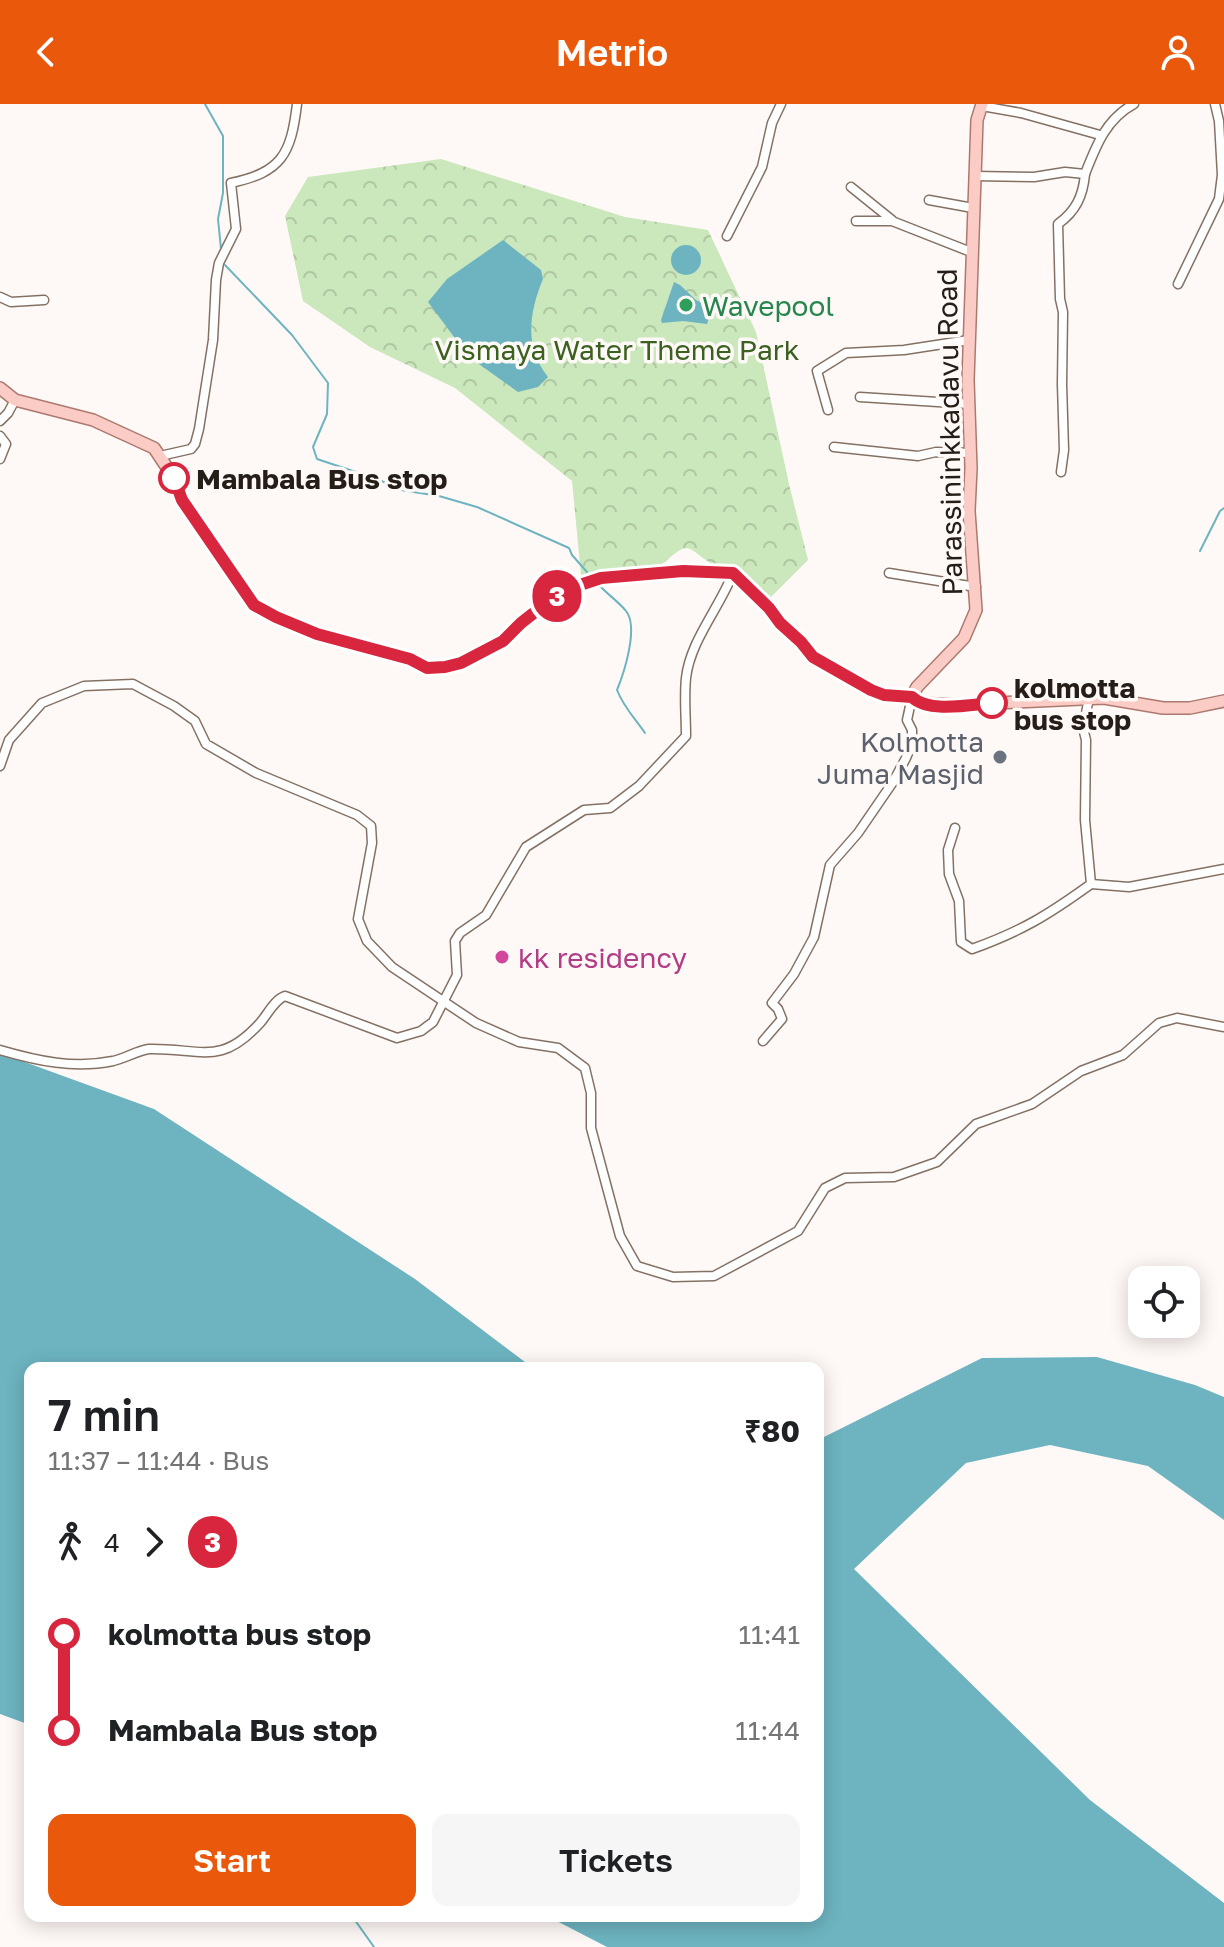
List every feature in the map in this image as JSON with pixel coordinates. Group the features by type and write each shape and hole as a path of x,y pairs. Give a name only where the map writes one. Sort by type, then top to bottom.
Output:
{"main road":[{"name":"Parassininkkadavu Road","path":"912,697 917,687 964,638 976,610 969,511 969,340 977,120 982,105"},
{"path":"0,388 15,400 93,420 154,448 174,478 182,500 254,605 317,634 410,659 427,668 461,663 503,641 521,623 568,589 601,578 683,571 733,573 813,657 884,695 912,697 918,703 953,705 1089,698 1146,703 1163,708 1190,708 1224,701"}],"street":[{"path":"160,456 191,449 199,429 213,340 219,263 236,229 231,183 259,177 283,158 291,137 297,104"},
{"path":"727,236 762,167 772,123 781,104"},
{"path":"1115,104 1130,106"},
{"path":"982,105 1100,135"},
{"path":"1061,472 1064,450 1063,312 1058,224 1070,215 1079,201 1085,174 1100,135 1130,106"},
{"path":"1178,284 1219,199 1222,175 1218,107"},
{"path":"974,176 1085,174"},
{"path":"851,187 892,221 971,252"},
{"path":"929,200 973,208"},
{"path":"856,221 892,221"},
{"path":"0,297 11,302 44,300"},
{"path":"828,410 817,371 846,353 904,350 969,340"},
{"path":"860,397 969,404"},
{"path":"0,421 15,400"},
{"path":"0,436 6,444 0,459"},
{"path":"834,447 918,456 936,452 971,453"},
{"path":"0,1050 28,1059 67,1065 112,1061 149,1049 221,1052 235,1047 258,1025 278,998 285,996 397,1038 421,1031 433,1022 457,975 455,941 460,933 486,915 526,847 584,810 610,808 639,786 686,736 686,677 696,649 725,596 733,573"},
{"path":"889,573 976,587"},
{"path":"0,766 9,740 42,703 84,686 133,684 195,721 206,744 256,773 357,815 371,826 372,843 358,919 367,941 392,967 476,1023 519,1042 558,1048 585,1068 591,1093 591,1128 620,1236 637,1266 673,1277 714,1276 798,1231 825,1188 845,1178 894,1177 937,1162 976,1124 1032,1104 1081,1071 1123,1055 1159,1023 1177,1018 1224,1027"},
{"path":"763,1041 782,1019 772,1003 794,974 814,937 830,865 858,833 906,758 912,743 912,730 907,720 912,697"},
{"path":"1089,698 1083,728 1086,740 1085,820 1091,884"},
{"path":"955,828 948,850 949,874 959,901 961,942 972,949 1012,935 1046,917 1091,884 1129,887 1224,869"}],"green space":[{"name":"Vismaya Water Theme Park","path":"441,159 625,217 708,230 756,332 808,560 771,597 737,566 718,568 688,548 677,552 658,568 618,569 581,575 572,481 455,388 370,347 303,301 285,216 308,177"}],"water":[{"path":"503,240 541,270 543,279 534,304 531,330 535,354 548,377 538,387 518,392 469,357 428,302 447,279"},
{"path":"686,245 692,246 700,254 700,266 692,274 686,275 680,274 672,266 671,260 672,254 680,246"},
{"name":"Wavepool","path":"674,282 696,300 712,308 707,324 683,321 662,323"},
{"path":"0,1053 154,1109 415,1279 525,1362 24,1362 24,1723 0,1714"},
{"path":"1097,1357 1195,1385 1224,1397 1224,1520 1148,1466 1050,1445 966,1463 854,1569 1090,1800 1224,1903 1224,1947 607,1947 559,1922 824,1922 824,1437 982,1358"}],"waterway":[{"path":"205,104 223,136 223,193 218,219 221,249"},
{"path":"225,265 292,335 328,383 327,414 313,447 317,459 401,490 439,496 477,507 569,548 587,572"},
{"path":"1200,551 1224,508"},
{"path":"599,585 630,618 631,639 617,690 645,733"},
{"path":"356,1922 374,1947"}],"bus line":[{"name":"3","path":"174,478 182,500 195,521 254,605 317,634 410,659 427,668 461,663 503,641 521,623 568,589 601,578 683,571 733,573 813,657 871,690 884,695 912,697 918,703 931,705 992,703"}],"place":[{"name":"Wavepool","path":"686,305"},
{"name":"Mambala Bus stop","path":"174,478"},
{"name":"kolmotta bus stop","path":"992,703"},
{"name":"Kolmotta Juma Masjid","path":"1000,757"},
{"name":"kk residency","path":"502,957"}]}
